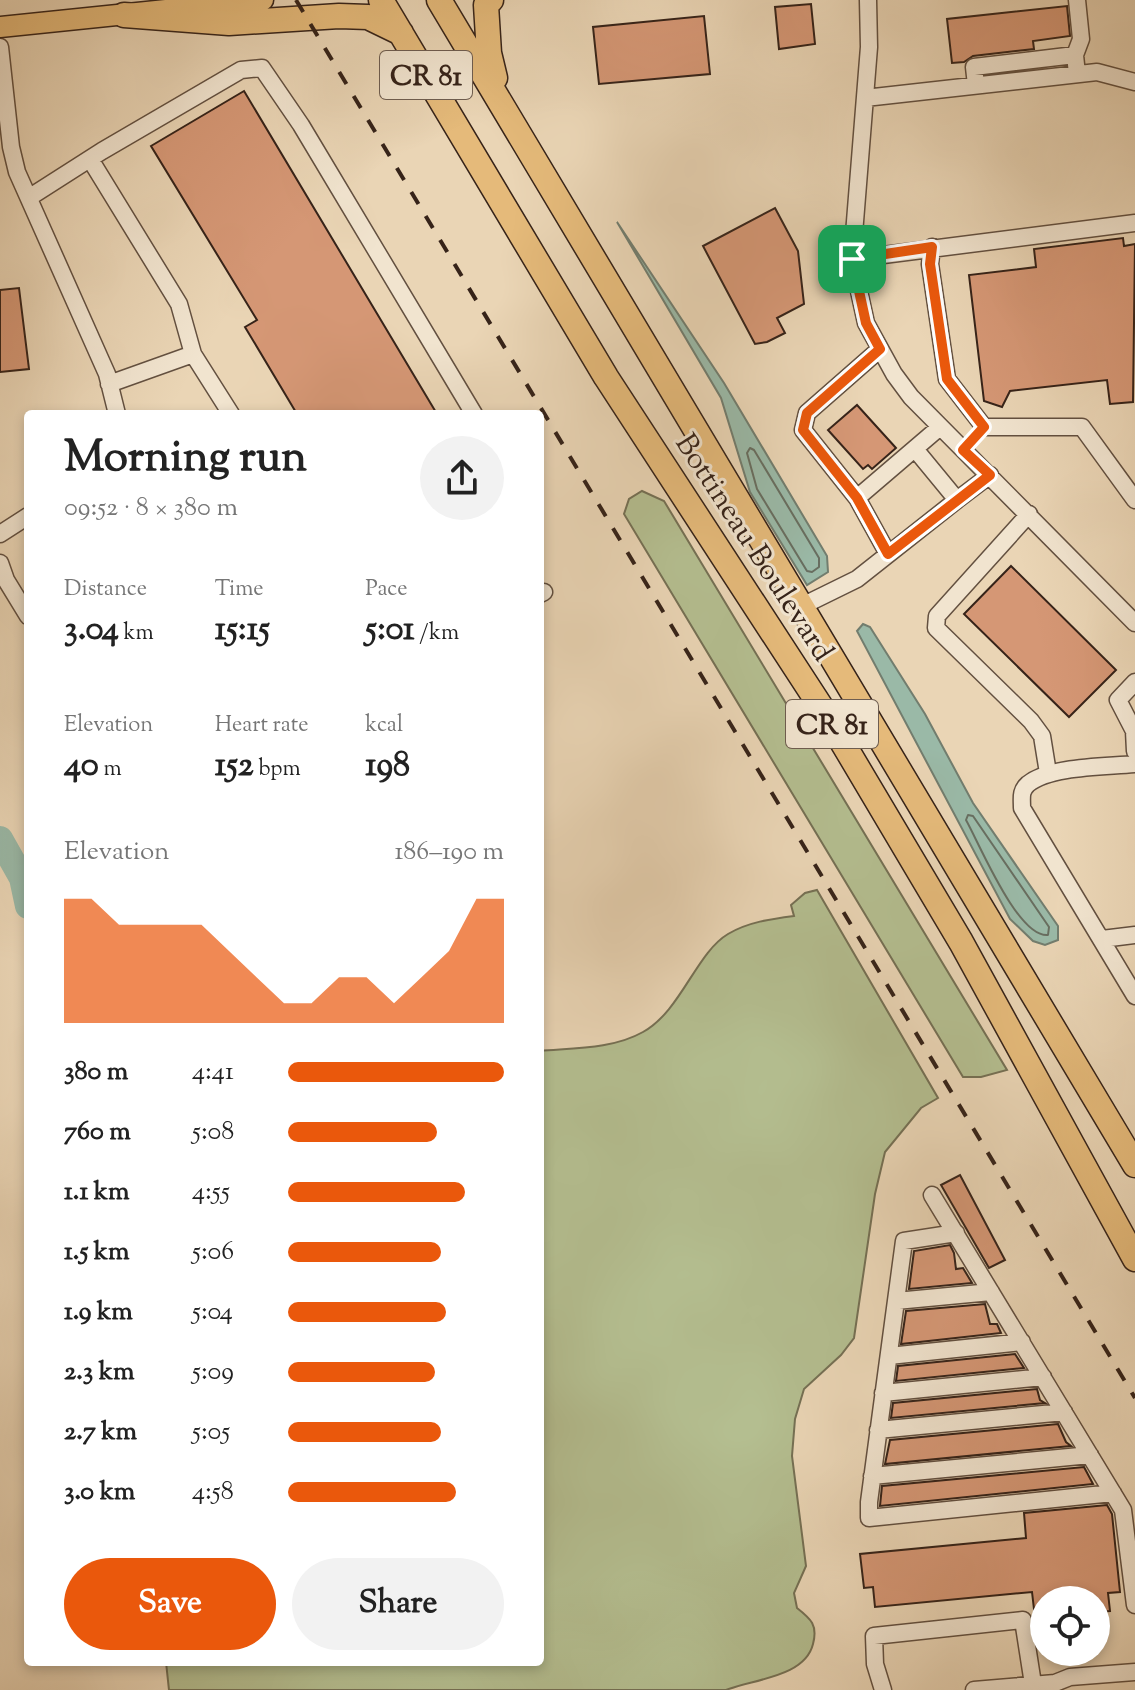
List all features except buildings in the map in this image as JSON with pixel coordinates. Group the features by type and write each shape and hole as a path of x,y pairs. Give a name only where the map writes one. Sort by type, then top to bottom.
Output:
{"highway":[{"name":"Bottineau Boulevard","path":"381,0 606,377 849,753 961,942 1135,1259"},
{"name":"Bottineau Boulevard","path":"439,0 501,99 654,363 1135,1165"},
{"path":"491,0 486,5 487,34 501,99"},
{"path":"124,15 229,23 368,17 401,33"}],"main road":[{"path":"0,27 263,0"}],"street":[{"path":"868,0 865,98 852,259 866,323 902,385 1135,623"},
{"path":"1077,0 1081,39 1075,55 1077,74"},
{"path":"0,47 11,147 17,172 107,374 116,410"},
{"path":"976,85 974,67 1075,55"},
{"path":"30,197 241,70 262,68 301,125 472,410"},
{"path":"865,98 1097,72 1135,82"},
{"path":"90,159 179,304 193,354 228,410"},
{"path":"852,259 1135,223"},
{"path":"932,247 930,264 947,379 984,427"},
{"path":"880,349 807,413 803,430 857,498 888,554"},
{"path":"109,384 193,354"},
{"path":"857,498 940,427"},
{"path":"963,450 984,427 1082,427 1135,500"},
{"path":"915,449 957,500"},
{"path":"802,606 857,579 990,475"},
{"path":"1029,514 937,616 936,628 1031,721 1042,736 1048,773"},
{"path":"0,534 24,519"},
{"path":"0,563 6,580 24,609"},
{"path":"1135,682 1118,700 1134,731 1135,751"},
{"path":"1135,764 1048,773 1028,784 1021,793 1022,808 1135,996"},
{"path":"1102,939 1135,935"},
{"path":"932,1195 1123,1510 1135,1605"},
{"path":"956,1233 904,1241 869,1518 1113,1493"},
{"path":"896,1301 991,1292"},
{"path":"889,1356 1022,1342"},
{"path":"883,1393 1043,1377"},
{"path":"878,1430 1064,1412"},
{"path":"872,1476 1090,1455"},
{"path":"883,1690 875,1664 874,1636 1023,1620 1033,1684"},
{"path":"974,1690 1033,1684 1053,1687 1070,1677 1135,1672"}],"shaded area":[{"path":"642,491 664,501 1007,1070 981,1077 963,1077 624,514 629,499"},
{"path":"817,890 938,1098 921,1108 885,1152 875,1194 854,1338 841,1355 804,1389 795,1419 792,1456 806,1566 794,1593 797,1608 814,1627 813,1644 808,1655 789,1670 726,1690 169,1690 166,1666 544,1666 544,1051 606,1045 643,1032 668,1010 717,943 744,927 794,916 791,905 805,893"}],"water":[{"path":"617,222 724,383 827,556 828,572 807,585 750,492 721,398"},
{"path":"863,624 870,627 925,714 973,803 1058,926 1058,940 1045,945 1033,941 1010,919 857,631"}],"waterway":[{"path":"0,839 24,887"}],"railway":[{"path":"296,0 542,410"},
{"path":"544,413 1135,1398"}],"route":[{"path":"932,247 930,264 947,379 984,427 963,450 990,475 888,554 857,498 803,430 807,413 880,349 866,323 852,259 932,247"}]}
